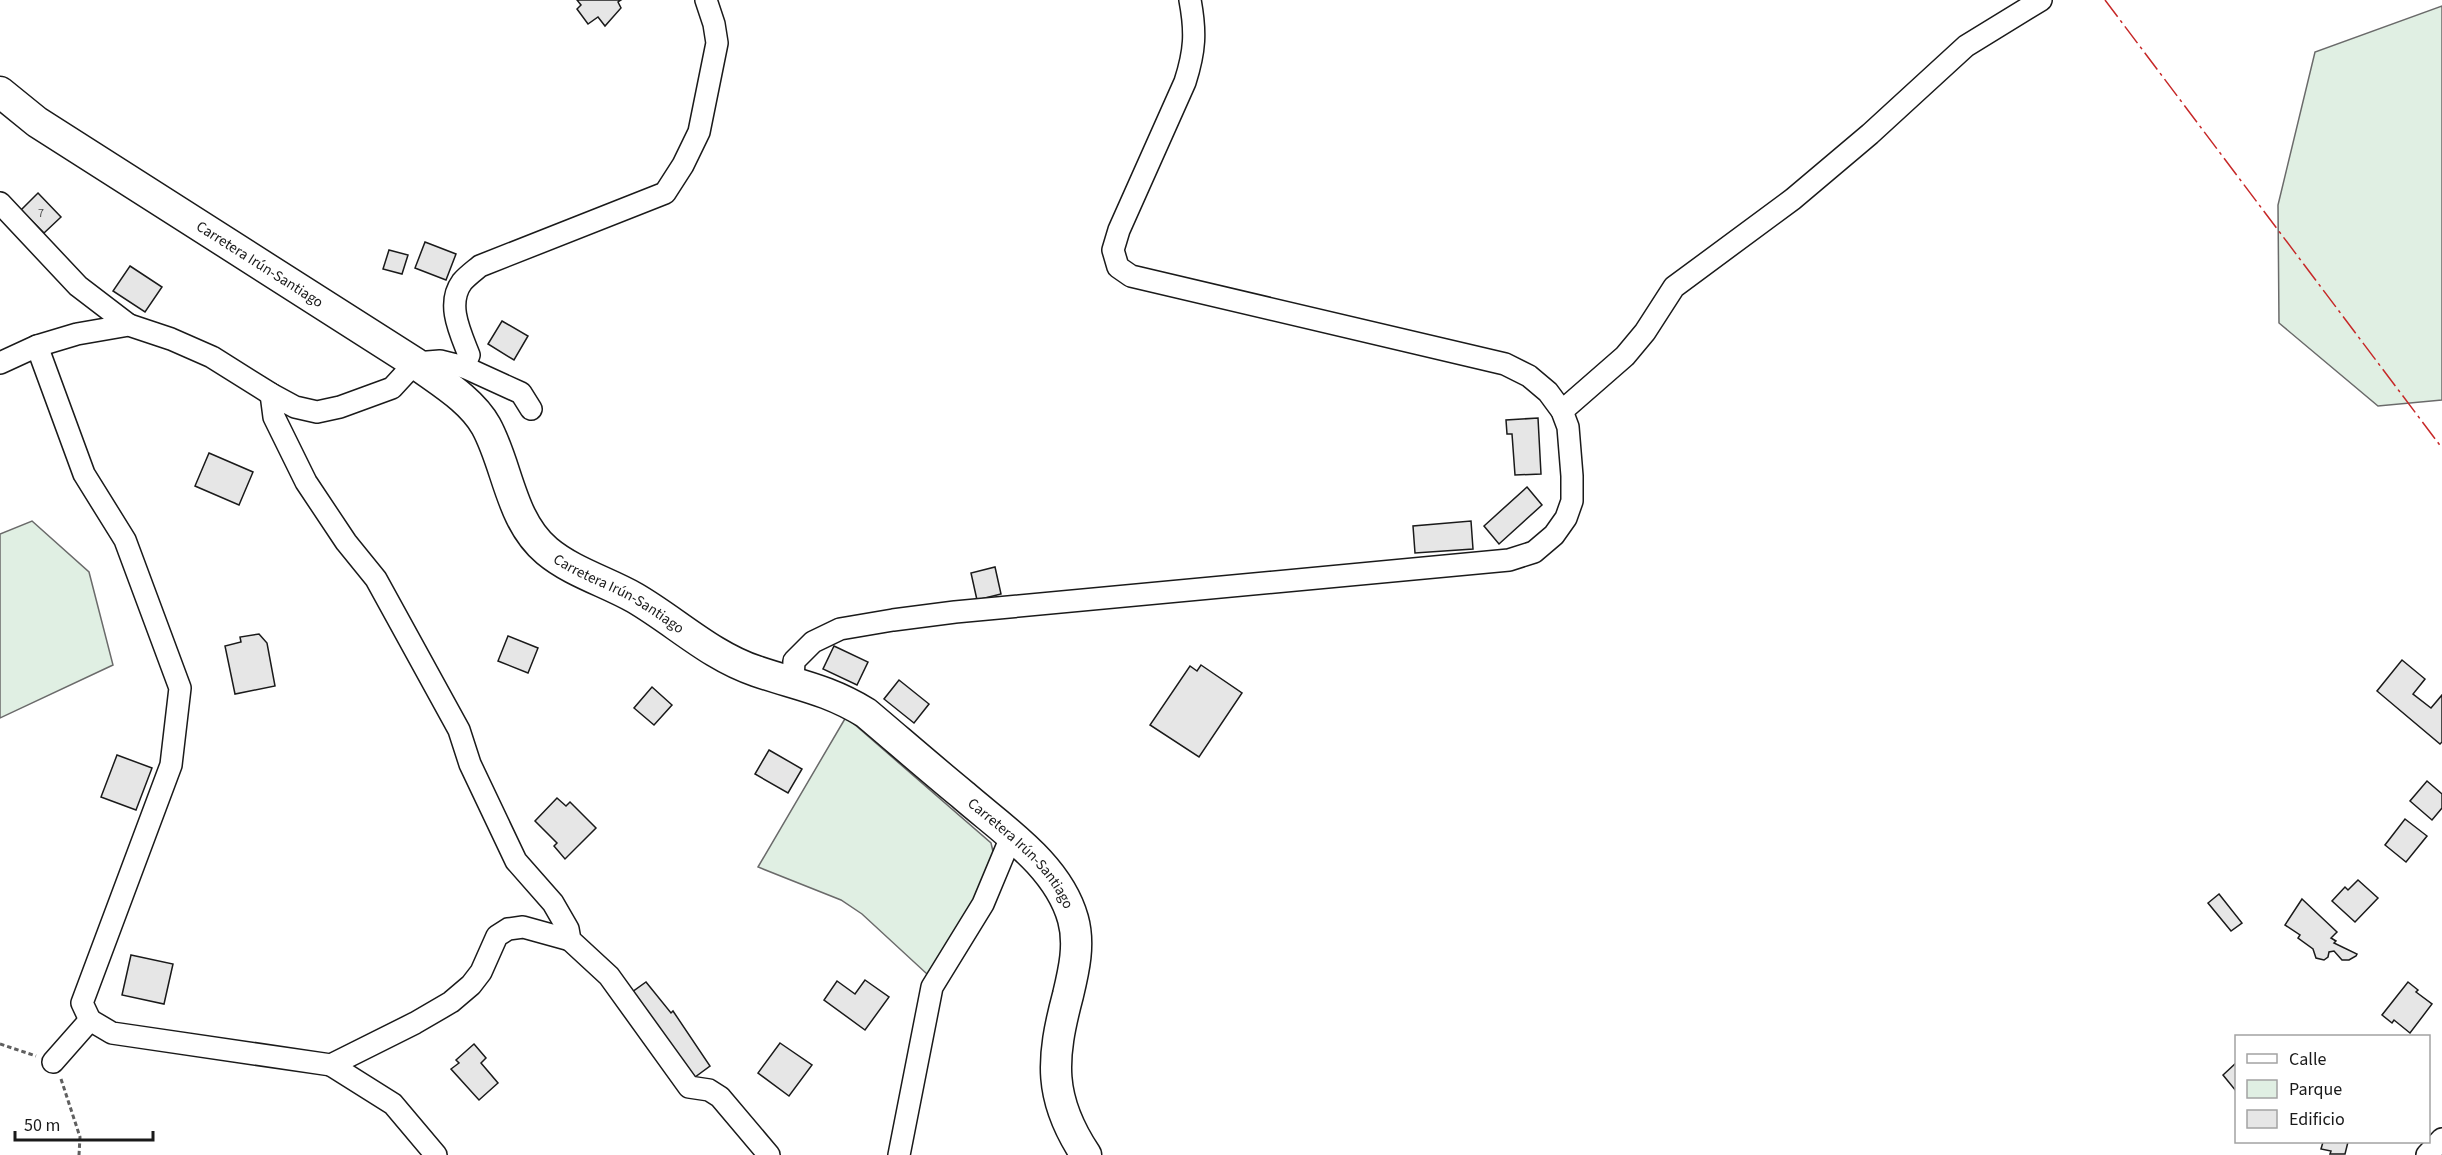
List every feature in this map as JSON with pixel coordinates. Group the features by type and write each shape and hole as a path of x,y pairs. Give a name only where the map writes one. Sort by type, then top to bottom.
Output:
{"highway":[{"name":"Carretera Irún-Santiago","path":"0,92 37,122 415,363 464,399 485,424 504,464 524,523 548,552 635,598 722,656 755,671 841,697 866,712 1035,857 1060,890 1073,918 1077,942 1074,969 1059,1030 1055,1068 1059,1102 1074,1137 1086,1155"}],"street":[{"path":"464,367 469,354 459,330 454,299 463,282 480,266 665,193 699,132 717,43 714,24 706,0"},
{"path":"793,681 794,661 813,642 840,629 955,612 1509,560 1534,552 1554,536 1566,518 1572,501 1568,427 1562,411 1548,392 1529,376 1505,364 1131,276 1118,267 1113,250 1119,230 1185,82 1193,56 1195,25 1190,0"},
{"path":"1562,411 1625,356 1645,332 1674,287 1793,199 1870,134 1966,46 2041,0"},
{"path":"0,203 78,286 129,325 171,339 212,357 295,407 317,412 340,407 392,388 415,363 440,361 464,367 521,393 531,409"},
{"path":"0,363 37,346 77,334 129,325"},
{"path":"37,346 84,474 125,540 180,688 171,765 82,1003 90,1020 112,1033 331,1065 393,1104 436,1155"},
{"path":"271,394 274,417 306,482 346,542 376,579 459,730 470,764 516,861 553,903 568,929 570,940"},
{"path":"899,1155 932,987 983,904 1011,837"},
{"path":"331,1065 416,1023 451,1002 471,985 481,972 497,936 508,929 523,927 570,940 609,976 689,1087 709,1090 720,1097 769,1155"},
{"path":"53,1062 90,1020"},
{"path":"2427,1155 2442,1139"}],"path":[{"path":"0,1044 53,1062 80,1137 79,1155"}],"green space":[{"path":"2442,6 2442,400 2378,406 2279,323 2278,205 2315,52"},
{"path":"32,521 89,572 113,665 0,718 0,534"},
{"path":"846,717 991,843 995,860 972,913 927,974 862,914 841,900 758,867"}],"building":[{"path":"577,0 621,0 618,2 621,8 605,26 598,17 588,24 577,9 581,5"},
{"path":"38,193 61,217 44,233 21,210"},
{"path":"425,242 456,254 446,280 415,268"},
{"path":"389,250 408,255 402,274 383,269"},
{"path":"130,266 162,287 145,312 113,291"},
{"path":"502,321 528,336 514,360 488,344"},
{"path":"1538,418 1541,474 1515,475 1512,434 1507,434 1506,420"},
{"path":"209,453 253,472 239,505 195,486"},
{"path":"1527,487 1542,505 1499,544 1484,526"},
{"path":"1471,521 1473,549 1415,553 1413,526"},
{"path":"995,567 1001,594 977,600 971,573"},
{"path":"259,634 267,643 275,686 235,694 225,646 241,642 240,637"},
{"path":"508,636 538,648 528,673 498,661"},
{"path":"834,646 868,662 857,685 823,669"},
{"path":"2402,660 2425,679 2413,694 2431,708 2442,695 2442,742 2440,744 2377,691"},
{"path":"1201,665 1242,693 1199,757 1150,725 1190,666 1197,671"},
{"path":"899,680 929,704 914,723 884,699"},
{"path":"652,687 672,705 654,725 634,708"},
{"path":"769,750 802,769 788,793 755,774"},
{"path":"117,755 152,768 136,810 101,797"},
{"path":"2427,781 2442,794 2442,808 2432,820 2410,801"},
{"path":"557,798 566,806 570,802 596,828 565,859 554,846 557,843 535,821"},
{"path":"2405,819 2427,836 2406,862 2385,845"},
{"path":"2358,880 2378,898 2355,922 2332,901 2345,887 2348,890"},
{"path":"2219,894 2242,923 2231,931 2208,903"},
{"path":"2302,899 2337,932 2331,938 2336,941 2334,943 2357,954 2356,956 2349,960 2342,960 2334,951 2329,952 2328,957 2324,960 2316,958 2313,949 2298,938 2300,935 2285,925"},
{"path":"131,955 173,964 164,1004 122,995"},
{"path":"865,980 889,997 865,1030 824,1000 837,981 855,994"},
{"path":"646,982 671,1013 673,1011 710,1066 691,1080 628,995"},
{"path":"2408,982 2418,990 2416,992 2432,1004 2410,1033 2394,1020 2392,1023 2382,1015"},
{"path":"780,1043 812,1065 789,1096 758,1073"},
{"path":"474,1044 486,1058 481,1063 498,1083 479,1100 451,1069 459,1063 456,1060"},
{"path":"2235,1064 2235,1090 2223,1075"},
{"path":"2323,1143 2348,1143 2345,1154 2330,1154 2331,1151 2321,1149"}],"power":[{"path":"2105,0 2442,448"}]}
